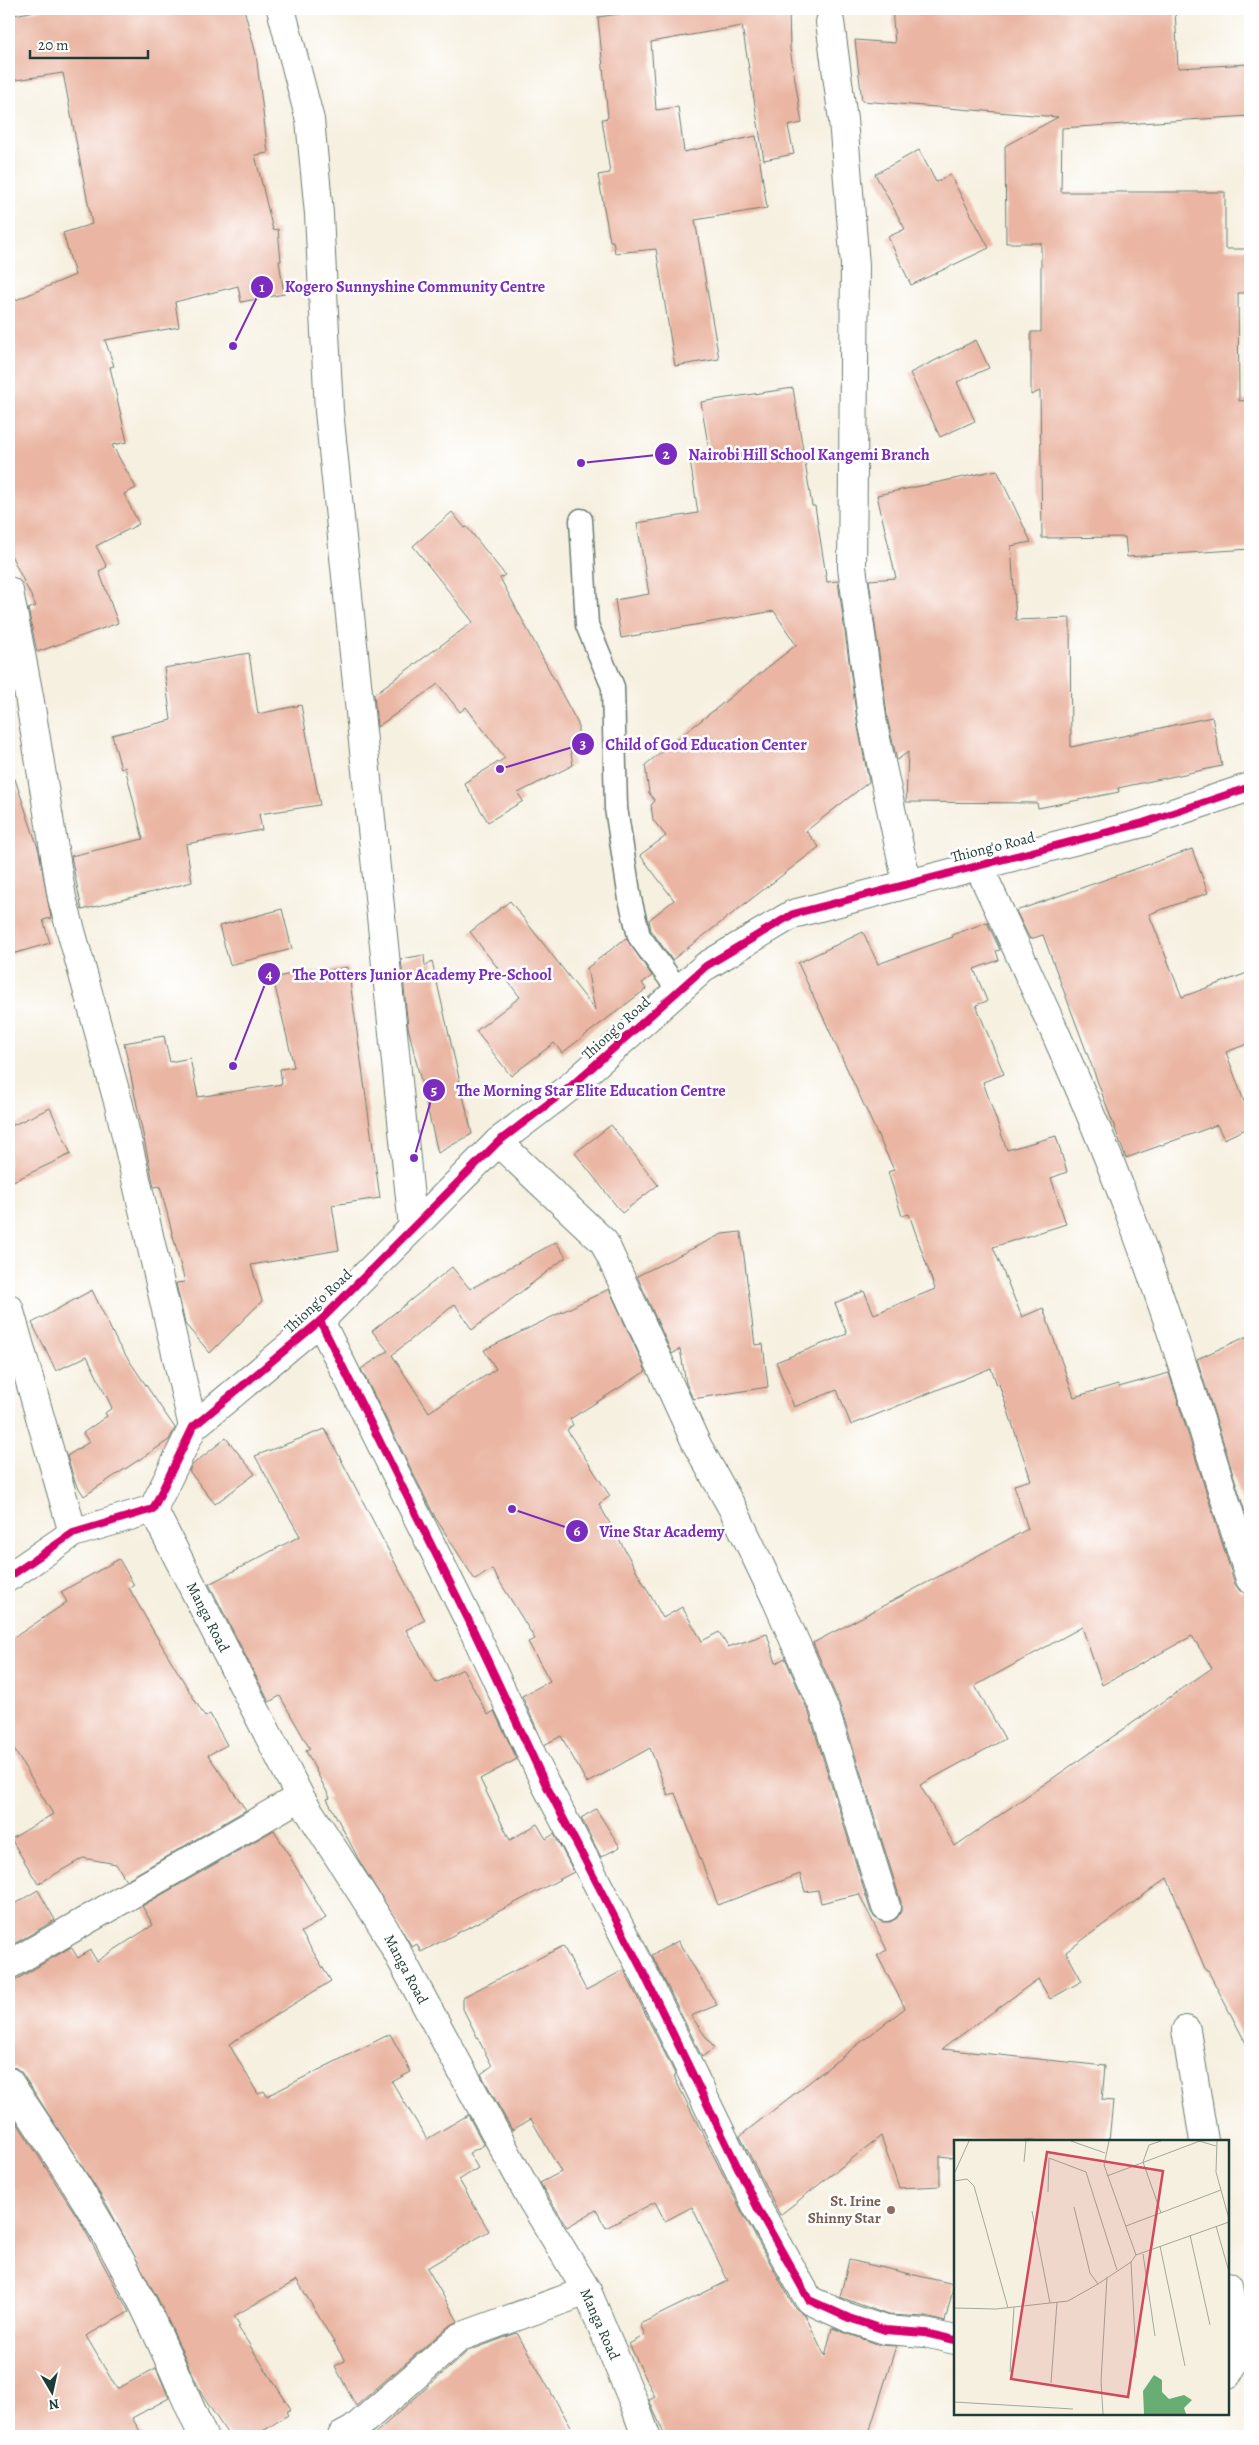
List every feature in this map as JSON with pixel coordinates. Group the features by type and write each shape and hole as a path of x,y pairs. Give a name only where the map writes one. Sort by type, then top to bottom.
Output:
{"street":[{"path":"281,9 310,120 319,214 330,421 413,1227"},
{"path":"830,22 843,120 855,265 852,567 873,725 907,882"},
{"path":"9,591 29,696 62,898 119,1105 193,1427"},
{"name":"Thiong'o Road","path":"153,1509 193,1427 320,1321 498,1142 570,1087 706,966 793,914 907,882 1143,823 1250,787"},
{"path":"978,865 1073,1072 1135,1228 1192,1392 1250,1579"},
{"path":"498,1142 604,1242 697,1444 734,1511 777,1601 824,1708 886,1907"},
{"path":"9,1308 73,1534"},
{"path":"320,1321 470,1623 545,1783 642,1970 757,2207 809,2300 849,2318 885,2330 925,2333 954,2340"},
{"path":"9,1577 73,1534 153,1509"},
{"name":"Manga Road","path":"153,1509 300,1797 384,1928 532,2202 587,2291 646,2436"},
{"path":"9,1965 300,1797"},
{"path":"1186,2030 1204,2140"},
{"path":"9,2082 76,2182 113,2247 142,2302 203,2436"},
{"path":"342,2436 353,2430 460,2337 587,2291"},
{"path":"1229,2292 1239,2356 1229,2372"}],"lane":[{"path":"581,520 587,624 612,687 616,808 630,899 639,936 678,990"}],"building":[{"path":"46,9 244,9 256,54 268,153 255,155 273,230 278,229 281,261 279,261 284,294 241,302 238,286 175,302 179,327 105,340 114,366 110,367 127,442 112,445 136,488 124,494 139,524 96,546 107,567 99,571 118,623 37,652 28,609 36,606 9,551 9,303 75,275 63,233 92,224 63,73 9,81 9,16"},
{"path":"626,9 789,9 790,49 802,123 788,126 794,154 764,160 742,26 651,42 656,110 678,107 684,152 756,136 767,208 695,220 719,359 675,366 656,249 615,253 613,241 610,241 598,175 610,173 602,119 608,118 598,17 626,13"},
{"path":"892,9 1097,9 1097,12 1175,9 1178,68 1250,64 1250,116 1062,128 1061,192 1225,192 1225,249 1250,249 1250,293 1238,293 1239,401 1250,400 1250,549 1127,557 1125,537 1042,538 1040,391 1031,395 1031,332 1041,332 1041,243 1006,243 1005,146 1058,117 862,101 855,40 895,43"},
{"path":"919,150 936,182 950,175 989,248 911,285 888,237 905,229 875,174"},
{"path":"976,340 989,368 957,382 975,421 940,437 910,373"},
{"path":"793,388 812,506 815,506 827,582 838,581 858,727 869,782 806,831 819,847 672,960 651,930 649,920 674,900 640,855 666,836 653,820 651,805 655,801 649,793 645,765 796,645 774,611 621,638 615,600 649,594 637,523 698,513 690,460 710,457 701,402"},
{"path":"997,470 1031,542 1011,546 1016,620 1070,618 1071,747 1212,717 1222,766 1118,788 1119,792 1038,808 1037,803 906,802 908,752 897,760 888,722 869,580 896,578 877,495"},
{"path":"452,512 465,528 467,527 505,575 500,578 578,724 578,737 569,742 573,765 518,793 523,801 488,822 464,783 505,758 466,707 460,712 438,684 377,727 374,694 473,622 413,546"},
{"path":"249,653 258,714 301,705 320,805 259,814 262,830 186,844 192,882 82,910 71,856 143,839 125,767 121,769 112,735 171,720 164,668"},
{"path":"15,779 39,851 51,918 43,920 50,943 9,955 9,780"},
{"path":"1192,849 1208,893 1149,914 1182,997 1250,972 1250,1043 1226,1052 1250,1118 1250,1127 1224,1139 1217,1125 1126,1158 1043,935 1030,939 1016,911"},
{"path":"510,901 595,1010 587,968 626,938 652,976 642,983 646,989 562,1053 554,1043 511,1076 476,1031 520,997 470,932"},
{"path":"282,909 292,949 230,965 219,926"},
{"path":"987,922 1000,950 996,951 999,960 974,969 987,1001 976,1005 1004,1074 983,1082 1007,1150 1056,1136 1067,1172 1051,1178 1066,1224 993,1247 1022,1317 1043,1308 1074,1397 1118,1384 1119,1387 1169,1373 1235,1584 1240,1591 1250,1594 1250,2051 1208,1971 1206,1971 1167,1878 1066,1952 1082,1981 1050,1999 1038,1979 942,2049 1105,2066 1102,2100 1113,2101 1109,2140 954,2140 954,2158 940,2156 940,2186 899,2188 881,2136 780,2215 740,2136 905,2008 877,1955 887,1950 859,1894 821,1903 818,1890 805,1892 800,1874 718,1905 675,1793 668,1795 650,1748 587,1783 561,1736 544,1745 522,1696 550,1681 528,1642 535,1639 492,1569 475,1580 435,1517 361,1369 388,1351 372,1331 452,1267 470,1289 556,1242 566,1257 472,1330 455,1304 392,1355 429,1412 496,1369 484,1350 609,1289 646,1371 570,1419 573,1425 567,1430 610,1496 599,1504 663,1618 682,1607 702,1641 719,1632 728,1647 767,1634 776,1663 785,1658 809,1713 871,1912 875,1918 882,1922 890,1922 897,1918 901,1911 901,1902 839,1703 813,1643 1028,1529 1014,1485 1031,1480 999,1384 997,1385 991,1368 851,1425 837,1390 794,1407 776,1362 847,1334 835,1303 864,1291 874,1314 935,1289 909,1214 902,1216 888,1172 894,1170 798,963 863,932 878,964 953,937 952,935","holes":["1082,1627 1102,1685 1192,1636 1212,1668 955,1846 920,1785 1005,1739 975,1686"]},
{"path":"424,955 425,966 432,961 472,1134 438,1153 408,1027 401,959"},
{"path":"348,967 380,1198 332,1205 339,1250 251,1265 262,1301 210,1353 185,1324 176,1283 185,1282 160,1186 154,1187 124,1043 164,1036 170,1062 190,1058 198,1097 282,1084 280,1069 294,1067 273,978 305,971 306,974"},
{"path":"50,1108 71,1154 9,1183 9,1127"},
{"path":"611,1125 658,1185 622,1213 575,1153"},
{"path":"741,1232 755,1345 763,1344 768,1387 693,1399 686,1383 680,1349 672,1354 637,1276 722,1234"},
{"path":"92,1290 118,1344 175,1428 169,1440 84,1496 75,1482 67,1456 89,1442 83,1433 107,1416 105,1413 112,1408 87,1356 56,1371 32,1323"},
{"path":"1250,1335 1250,1528 1197,1359"},
{"path":"325,1429 425,1620 406,1630 436,1683 463,1669 488,1715 494,1711 517,1759 480,1779 510,1840 537,1824 546,1839 554,1834 574,1872 421,1952 417,1944 412,1947 360,1862 327,1799 330,1798 306,1751 310,1749 280,1696 269,1702 209,1584 300,1536 255,1456"},
{"path":"226,1438 255,1474 215,1504 189,1471 192,1465"},
{"path":"119,1559 134,1585 129,1588 155,1634 205,1717 210,1714 227,1745 208,1755 246,1810 126,1880 116,1864 83,1858 38,1884 11,1839 53,1814 9,1741 9,1641 67,1602 61,1592"},
{"path":"596,1809 620,1847 601,1857 581,1818"},
{"path":"274,1830 326,1918 301,1932 331,1981 229,2044 258,2094 264,2091 267,2096 390,2034 411,2072 392,2082 427,2139 468,2115 484,2145 469,2153 478,2168 459,2180 489,2231 427,2268 458,2321 450,2325 356,2406 335,2366 345,2361 297,2280 234,2316 240,2326 238,2327 291,2409 286,2412 288,2415 255,2436 229,2436 202,2395 161,2305 107,2205 22,2073 16,2068 9,2066 9,1981 17,1979 71,1947 78,1958 90,1950 97,1961 153,1925 142,1906"},
{"path":"38,1890 55,1920 9,1947 9,1907"},
{"path":"678,1941 717,2005 691,2016 714,2048 702,2057 652,1955"},
{"path":"563,1946 586,1990 624,1970 676,2076 674,2077 743,2214 795,2308 805,2315 825,2356 832,2328 880,2345 896,2346 868,2436 665,2436 649,2400 655,2397 629,2344 645,2335 640,2324 728,2281 692,2207 665,2221 655,2202 606,2228 596,2210 567,2227 540,2183 561,2172 531,2119 512,2130 481,2074 492,2066 463,2009 463,1997"},
{"path":"9,2110 80,2221 129,2312 86,2336 117,2389 156,2368 169,2398 132,2418 143,2436 9,2436"},
{"path":"849,2260 954,2284 945,2322 926,2317 888,2315 840,2297"},
{"path":"517,2333 576,2436 372,2436 468,2351"}],"cycle path":[{"path":"9,1577 73,1533 153,1509 193,1427 320,1321 498,1142 570,1087 706,966 793,914 1143,823 1250,787"},
{"path":"320,1321 470,1623 545,1783 642,1970 757,2207 809,2300 849,2318 885,2330 925,2333 954,2340"}],"place":[{"name":"Kogero Sunnyshine Community Centre","path":"233,346"},
{"name":"Nairobi Hill School Kangemi Branch","path":"581,463"},
{"name":"Child of God Education Center","path":"500,769"},
{"name":"The Potters Junior Academy Pre-School","path":"233,1066"},
{"name":"The Morning Star Elite Education Centre","path":"414,1158"},
{"name":"Vine Star Academy","path":"512,1509"},
{"name":"St. Irine Shinny Star","path":"891,2210"}]}
